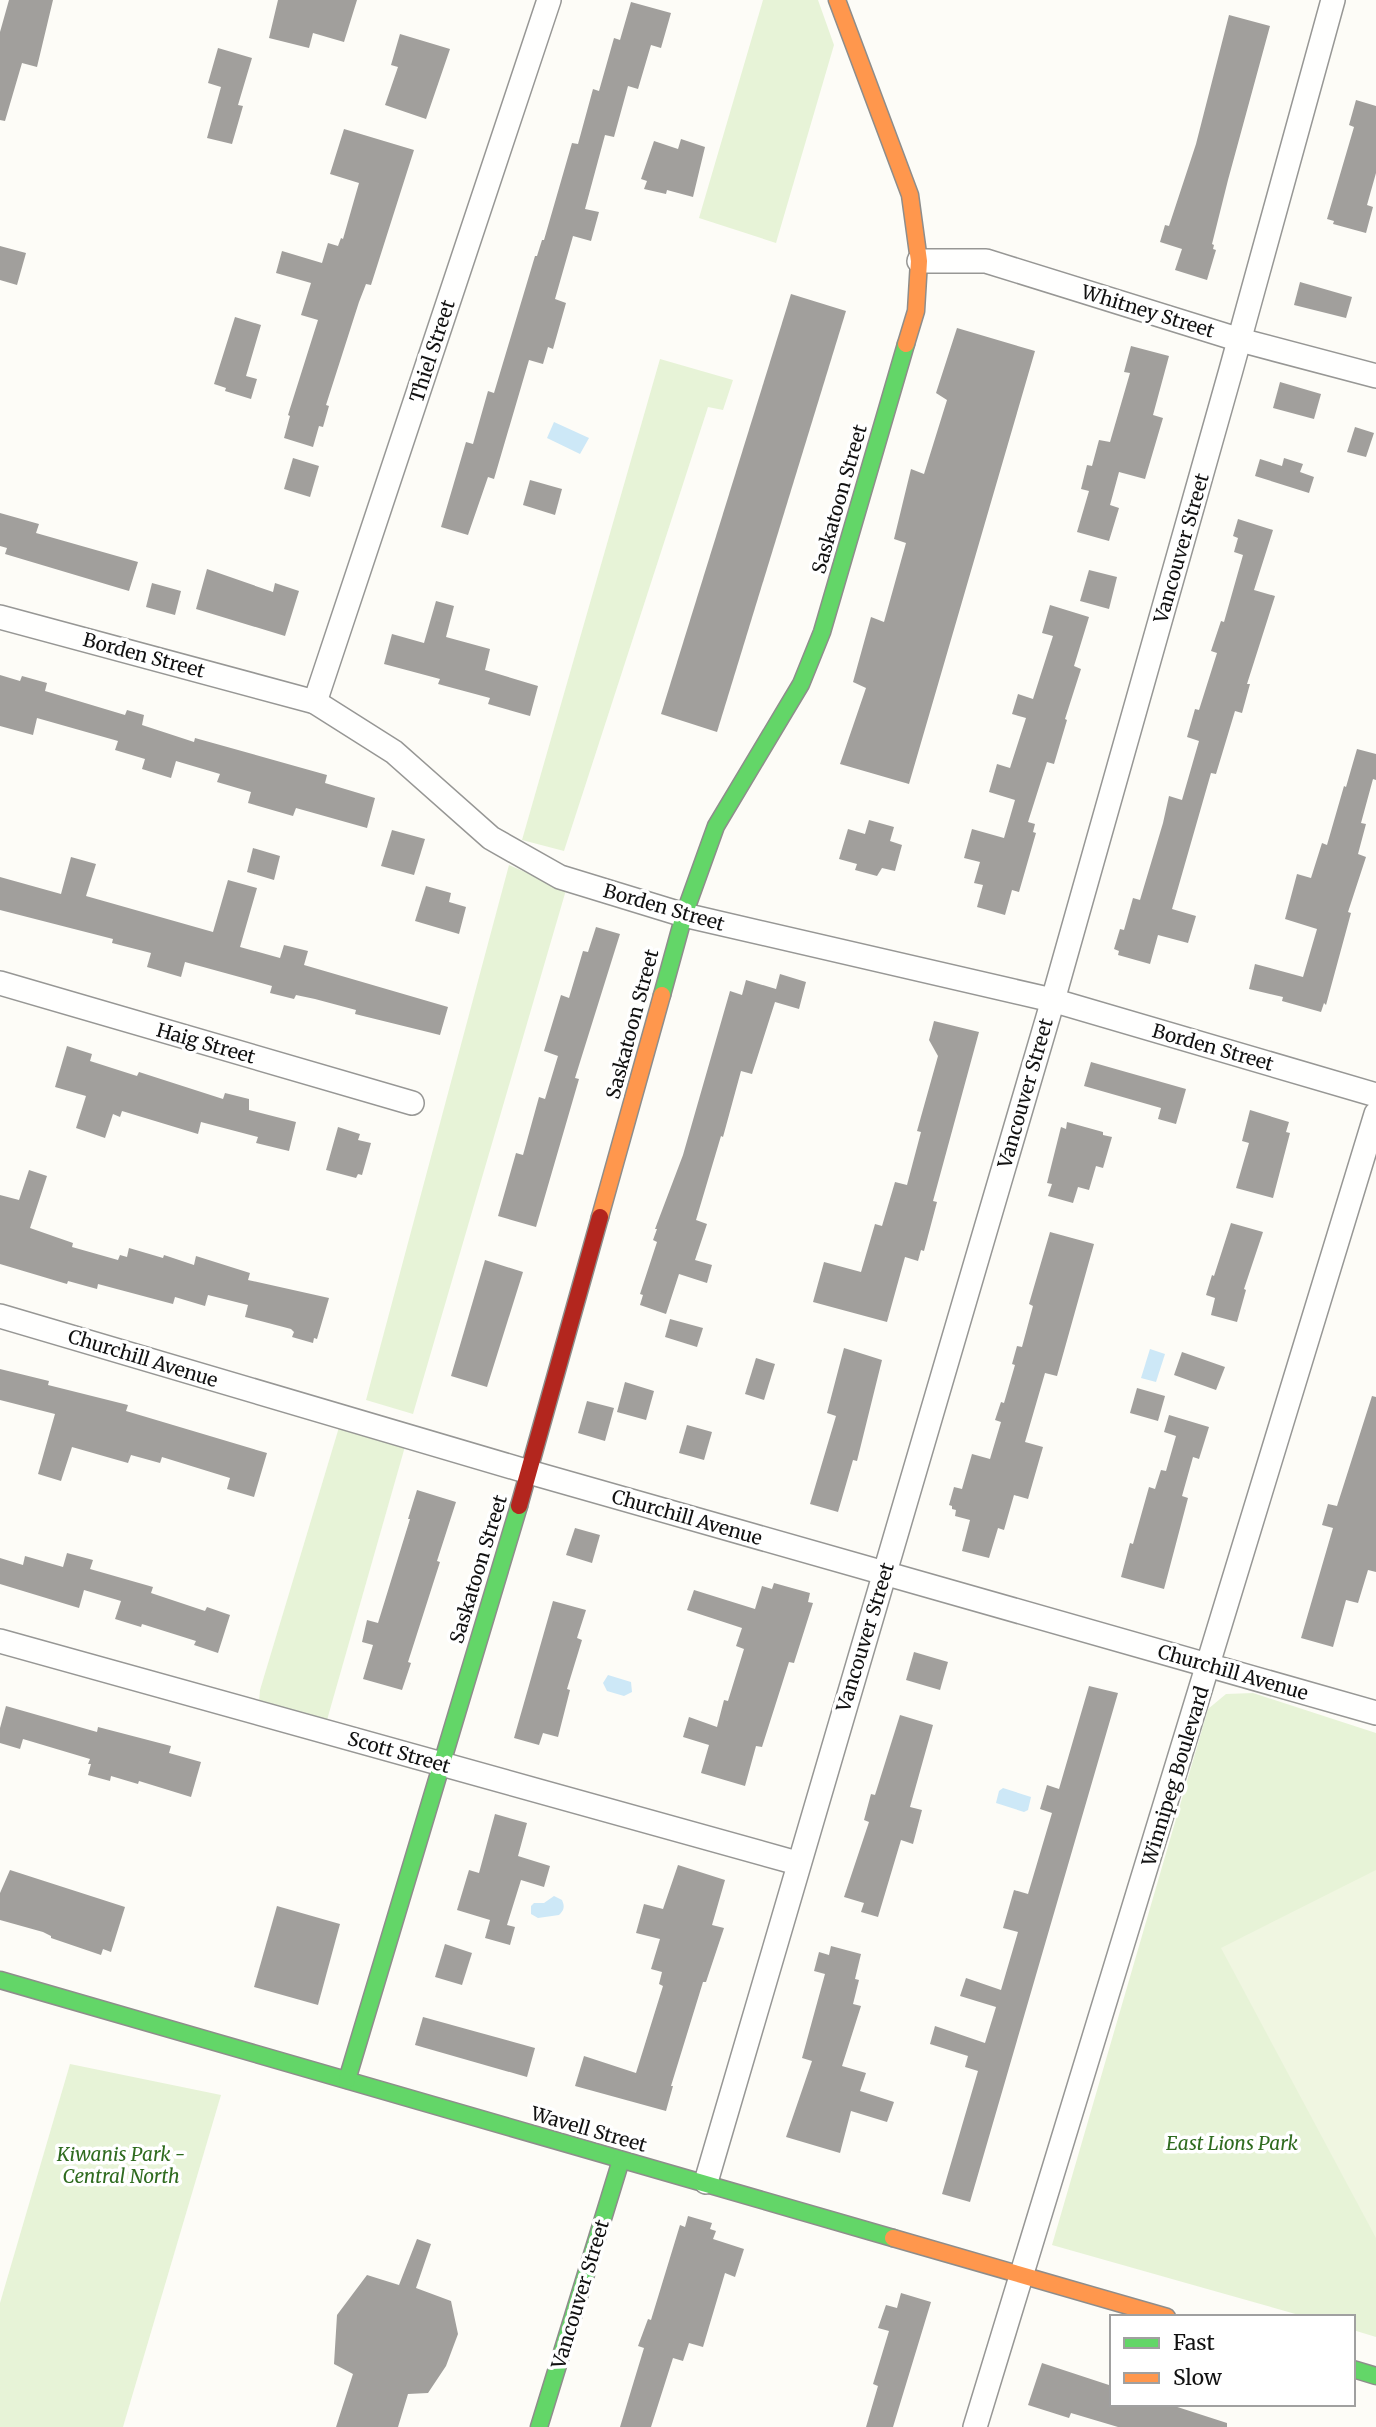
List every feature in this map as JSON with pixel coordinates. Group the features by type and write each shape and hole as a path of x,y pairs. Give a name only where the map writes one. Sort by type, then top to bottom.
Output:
{"street":[{"name":"Thiel Street","path":"315,702 549,0"},
{"name":"Saskatoon Street","path":"347,2080 529,1472 684,915 716,826 802,684 822,632 916,311 919,261 910,195 837,0"},
{"name":"Vancouver Street","path":"706,2182 797,1863 885,1573 1052,1000 1240,340 1333,0"},
{"name":"Whitney Street","path":"919,261 986,261 1240,340 1376,376"},
{"name":"Borden Street","path":"0,617 315,702 394,752 491,838 560,877 684,915 1052,1000 1376,1095"},
{"name":"Haig Street","path":"0,983 412,1103"},
{"name":"Winnipeg Boulevard","path":"975,2427 1376,1114"},
{"name":"Churchill Avenue","path":"0,1315 529,1472 1376,1713"},
{"name":"Scott Street","path":"0,1641 797,1863"},
{"name":"Wavell Street","path":"0,1980 1160,2315"},
{"name":"Vancouver Street","path":"539,2427 621,2160"},
{"path":"1355,2370 1376,2375"}],"green space":[{"path":"763,0 818,0 834,45 776,243 699,218"},
{"path":"660,359 733,380 723,410 708,407 564,851 522,840"},
{"path":"509,865 566,890 413,1414 366,1400"},
{"path":"340,1424 406,1443 327,1720 259,1702 260,1690"},
{"name":"East Lions Park","path":"1253,1693 1376,1733 1376,2337 1355,2331 1355,2315 1299,2315 1052,2245 1208,1709 1226,1694"},
{"path":"1376,1870 1376,2238 1221,1948"},
{"name":"Kiwanis Park - Central North","path":"70,2064 221,2095 123,2427 0,2427 0,2303"}],"water":[{"path":"554,422 589,438 580,454 547,438"},
{"path":"1150,1349 1165,1354 1156,1382 1141,1378"},
{"path":"608,1675 631,1682 632,1692 624,1696 607,1691 603,1683"},
{"path":"1003,1788 1031,1797 1028,1810 1024,1812 996,1803 999,1791"},
{"path":"554,1896 563,1902 564,1908 559,1915 538,1918 531,1914 531,1906 534,1903 544,1903"}],"building":[{"path":"9,0 53,0 37,67 22,63 5,121 0,120 0,32"},
{"path":"278,0 357,0 344,42 313,33 309,48 269,38"},
{"path":"631,2 671,13 661,48 651,45 638,89 628,86 614,137 605,135 585,209 599,212 591,241 573,236 555,299 566,303 553,349 548,347 543,364 529,360 494,479 488,477 468,535 441,527 466,442 473,444 488,391 494,393 535,256 544,240 572,143 578,144 593,89 599,91 614,38 620,40"},
{"path":"1229,15 1270,26 1212,244 1216,250 1207,280 1175,270 1182,249 1160,242 1165,225 1169,226 1196,144"},
{"path":"400,34 450,49 426,119 385,105 398,67 391,65"},
{"path":"218,48 252,58 238,105 243,106 232,144 207,138 221,87 208,83"},
{"path":"1356,100 1376,106 1376,173 1367,205 1373,207 1366,233 1333,224 1334,221 1327,219 1354,127 1349,125"},
{"path":"344,129 414,150 371,285 366,284 359,302 326,405 329,406 323,427 319,426 313,447 284,438 290,416 288,415 318,320 301,315 311,283 276,273 282,251 322,263 328,243 338,246 341,238 343,239 359,183 330,174"},
{"path":"681,139 705,147 693,197 667,190 666,194 644,189 647,181 641,179 654,141 678,149"},
{"path":"0,246 26,253 17,285 0,280"},
{"path":"1300,282 1352,297 1346,318 1294,305"},
{"path":"791,294 846,311 717,732 661,714"},
{"path":"235,317 261,325 246,376 257,379 251,399 225,391 226,388 214,384"},
{"path":"957,328 1035,351 909,784 840,764 866,688 853,682 871,617 884,622 906,543 894,539 911,469 924,474 947,400 936,393"},
{"path":"1131,346 1169,356 1153,415 1163,418 1145,479 1119,472 1110,505 1119,508 1109,541 1077,532 1089,491 1081,489 1087,465 1092,466 1099,440 1110,442 1130,373 1124,372"},
{"path":"1280,382 1321,394 1314,419 1273,408"},
{"path":"1355,427 1374,433 1366,457 1347,452"},
{"path":"293,458 319,466 310,497 284,489"},
{"path":"1284,458 1303,464 1300,472 1314,477 1309,493 1255,476 1260,459 1282,466"},
{"path":"530,480 562,489 555,515 523,505"},
{"path":"0,513 39,524 36,533 138,562 129,591 5,554 7,548 0,546"},
{"path":"1238,519 1273,530 1254,590 1275,596 1247,684 1250,684 1242,713 1235,711 1216,774 1211,773 1172,909 1196,916 1188,943 1158,935 1150,964 1118,955 1119,951 1114,949 1120,929 1124,930 1133,898 1140,900 1169,796 1182,800 1199,741 1187,737 1195,709 1199,710 1217,653 1211,651 1221,621 1224,622 1243,555 1234,552 1238,538 1233,536"},
{"path":"207,569 273,592 275,583 299,591 285,636 196,609"},
{"path":"1089,570 1117,577 1109,609 1080,601"},
{"path":"152,583 181,591 175,615 146,607"},
{"path":"436,601 454,606 446,637 490,649 485,670 538,686 530,716 488,704 490,698 438,684 440,679 384,664 392,634 424,643"},
{"path":"1050,605 1089,617 1074,666 1081,669 1054,764 1047,762 1028,822 1035,824 1033,832 1036,833 1019,892 1012,890 1005,915 977,907 983,885 974,883 980,862 964,858 972,829 1004,838 1015,800 989,792 997,764 1010,768 1026,718 1012,714 1018,694 1033,699 1053,636 1042,633"},
{"path":"0,675 20,681 22,676 47,683 45,691 125,715 127,710 144,715 142,725 194,742 195,738 327,775 325,783 375,798 367,828 296,808 293,816 248,803 251,792 217,782 220,774 176,761 171,778 142,769 145,759 115,750 118,741 37,718 33,735 0,726"},
{"path":"1357,749 1376,754 1376,780 1373,779 1361,823 1366,824 1358,854 1366,857 1348,912 1351,913 1326,1005 1324,1003 1321,1012 1282,1001 1283,997 1249,989 1255,964 1303,977 1317,929 1285,919 1297,874 1311,878 1322,843 1327,845"},
{"path":"869,820 894,827 890,841 902,845 895,871 882,868 877,876 855,870 857,864 839,859 848,829 865,834"},
{"path":"392,830 425,839 414,875 381,866"},
{"path":"253,848 280,856 274,880 247,872"},
{"path":"71,857 96,864 86,896 213,932 228,880 257,888 240,947 280,958 284,945 308,951 304,965 448,1007 440,1035 355,1014 356,1010 315,999 296,995 294,999 270,993 272,986 185,962 181,977 147,967 151,953 112,943 113,939 0,910 0,877 61,894"},
{"path":"426,886 451,893 449,902 466,907 459,934 415,921"},
{"path":"596,927 620,934 575,1078 579,1079 536,1227 498,1216 516,1153 523,1155 539,1097 545,1099 558,1056 544,1051 561,995 569,998 583,951 588,952"},
{"path":"780,974 806,982 799,1009 775,1002 752,1074 741,1071 696,1220 707,1224 695,1260 712,1265 707,1283 679,1274 666,1314 640,1305 643,1295 640,1294 657,1242 653,1240 655,1229 683,1155 730,991 742,995 746,980 776,989"},
{"path":"934,1021 979,1032 933,1201 937,1202 924,1251 921,1250 918,1261 905,1257 887,1322 813,1302 824,1262 861,1272 875,1224 882,1226 895,1182 907,1185 921,1132 917,1131 938,1056 929,1040"},
{"path":"67,1046 92,1054 90,1061 137,1076 139,1072 223,1099 225,1093 249,1099 249,1110 296,1122 289,1151 256,1143 258,1137 201,1122 198,1134 122,1111 120,1117 113,1114 105,1138 76,1128 86,1096 55,1087"},
{"path":"1091,1062 1186,1089 1176,1124 1158,1119 1161,1108 1084,1086"},
{"path":"1250,1110 1289,1122 1286,1132 1290,1133 1273,1198 1236,1188 1249,1143 1242,1141"},
{"path":"1067,1122 1112,1137 1103,1168 1096,1166 1089,1190 1078,1187 1073,1203 1048,1196 1052,1184 1047,1183 1061,1127 1066,1129"},
{"path":"338,1127 360,1134 358,1140 371,1143 362,1175 358,1174 356,1178 326,1170"},
{"path":"29,1170 47,1176 30,1228 73,1243 72,1247 118,1260 120,1255 127,1257 129,1248 194,1265 196,1256 250,1273 248,1280 329,1298 317,1339 314,1338 313,1343 292,1337 294,1332 291,1329 245,1317 248,1305 208,1295 205,1306 175,1297 173,1304 98,1284 97,1289 68,1281 67,1284 0,1264 0,1195 19,1200"},
{"path":"1231,1223 1263,1232 1244,1289 1246,1290 1237,1322 1211,1315 1215,1298 1206,1295"},
{"path":"1050,1232 1094,1244 1057,1376 1045,1373 1025,1442 1043,1447 1028,1499 1014,1495 1004,1530 998,1528 989,1558 962,1551 970,1520 955,1516 956,1510 949,1505 954,1487 962,1489 972,1454 990,1459 1001,1422 995,1420 1001,1402 1004,1403 1015,1365 1012,1364 1017,1346 1022,1347 1033,1306 1029,1304"},
{"path":"485,1260 523,1272 487,1387 451,1376"},
{"path":"670,1319 703,1328 697,1347 665,1337"},
{"path":"844,1348 882,1360 857,1461 853,1460 838,1512 810,1504 836,1416 827,1413"},
{"path":"1182,1352 1225,1367 1216,1390 1174,1375"},
{"path":"756,1358 775,1364 764,1400 745,1394"},
{"path":"0,1369 49,1381 48,1385 128,1405 126,1411 267,1453 254,1497 227,1489 230,1478 162,1457 160,1463 131,1455 128,1463 72,1447 61,1481 38,1474 55,1414 0,1400"},
{"path":"625,1382 654,1391 646,1420 617,1412"},
{"path":"1137,1388 1165,1396 1158,1421 1130,1413"},
{"path":"1372,1396 1376,1397 1376,1572 1368,1570 1358,1603 1346,1600 1333,1647 1301,1638 1333,1528 1322,1525 1328,1504 1337,1506"},
{"path":"587,1401 614,1408 605,1441 578,1433"},
{"path":"1169,1415 1209,1427 1199,1459 1193,1457 1182,1496 1188,1498 1164,1589 1121,1577 1149,1487 1155,1489 1161,1470 1166,1471 1176,1436 1164,1432"},
{"path":"687,1425 712,1432 704,1460 679,1453"},
{"path":"417,1490 456,1502 402,1690 363,1679 373,1645 362,1642 367,1620 378,1623"},
{"path":"575,1528 600,1535 592,1563 566,1555"},
{"path":"67,1553 93,1560 90,1569 153,1587 151,1593 205,1611 207,1607 230,1615 218,1653 194,1645 196,1641 142,1624 141,1627 115,1619 121,1601 84,1590 79,1608 0,1584 0,1558 23,1565 25,1556 63,1567"},
{"path":"774,1583 810,1593 808,1602 813,1603 794,1663 789,1662 762,1747 756,1746 745,1786 701,1773 709,1745 683,1737 689,1717 717,1727 724,1700 728,1701 744,1649 736,1646 742,1628 687,1610 694,1590 755,1609 762,1586 772,1589"},
{"path":"553,1601 586,1610 577,1638 582,1640 567,1689 570,1690 558,1737 543,1733 539,1745 514,1738"},
{"path":"914,1652 948,1662 940,1690 906,1680"},
{"path":"1089,1686 1118,1693 970,2202 942,2194 978,2071 965,2067 968,2056 930,2044 935,2026 985,2043 996,2007 960,1996 966,1978 1001,1990 1018,1932 1003,1928 1014,1890 1028,1894 1052,1813 1040,1809 1047,1785 1059,1789"},
{"path":"6,1706 97,1732 98,1727 171,1746 169,1753 201,1762 191,1797 139,1781 138,1784 111,1776 110,1781 88,1775 90,1759 23,1739 20,1749 0,1743 0,1728"},
{"path":"900,1715 933,1725 910,1807 922,1810 913,1844 901,1840 878,1917 861,1912 864,1903 844,1897 869,1822 864,1820 871,1794 875,1795"},
{"path":"495,1814 527,1823 518,1856 550,1866 544,1887 521,1880 507,1925 515,1927 510,1945 485,1938 490,1920 457,1910 469,1870 479,1873"},
{"path":"678,1865 725,1880 712,1925 724,1928 706,1982 703,1982 666,2111 575,2086 584,2056 636,2073 663,1986 659,1984 662,1972 651,1969 660,1939 636,1933 644,1904 663,1909"},
{"path":"10,1870 125,1907 111,1952 103,1949 101,1955 51,1938 43,1932 0,1920 0,1893"},
{"path":"277,1906 340,1924 318,2005 254,1987"},
{"path":"445,1944 472,1953 462,1985 435,1977"},
{"path":"831,1946 861,1954 855,1979 859,1980 853,2004 861,2006 842,2066 866,2073 860,2091 894,2102 887,2122 851,2111 840,2153 786,2137 812,2061 802,2058 825,1974 814,1971 819,1952 829,1955"},
{"path":"423,2017 535,2048 527,2077 415,2045"},
{"path":"688,2216 712,2223 710,2229 716,2231 713,2239 744,2249 735,2277 725,2273 703,2347 689,2343 683,2361 673,2358 651,2427 620,2427 644,2348 638,2346 648,2319 651,2320 680,2225 685,2227"},
{"path":"417,2239 431,2244 416,2288 451,2301 458,2334 446,2366 428,2393 408,2394 398,2427 336,2427 353,2374 334,2364 337,2315 367,2275 399,2285"},
{"path":"901,2293 931,2302 893,2427 866,2427 878,2386 873,2384 889,2331 878,2328 886,2305 897,2308"},
{"path":"1042,2363 1110,2385 1110,2406 1174,2406 1227,2423 1227,2427 1118,2427 1071,2413 1069,2418 1028,2405"}],"traffic: fast":[{"path":"662,995 684,915 716,826 801,684 822,632 906,344"},
{"path":"347,2080 519,1506"},
{"path":"0,1980 893,2238"},
{"path":"539,2427 621,2160"},
{"path":"1355,2370 1376,2376"}],"traffic: slow":[{"path":"837,0 910,195 919,261 916,311 906,344"},
{"path":"600,1217 662,995"},
{"path":"893,2238 1160,2315"}],"traffic: jam":[{"path":"519,1506 600,1217"}]}
